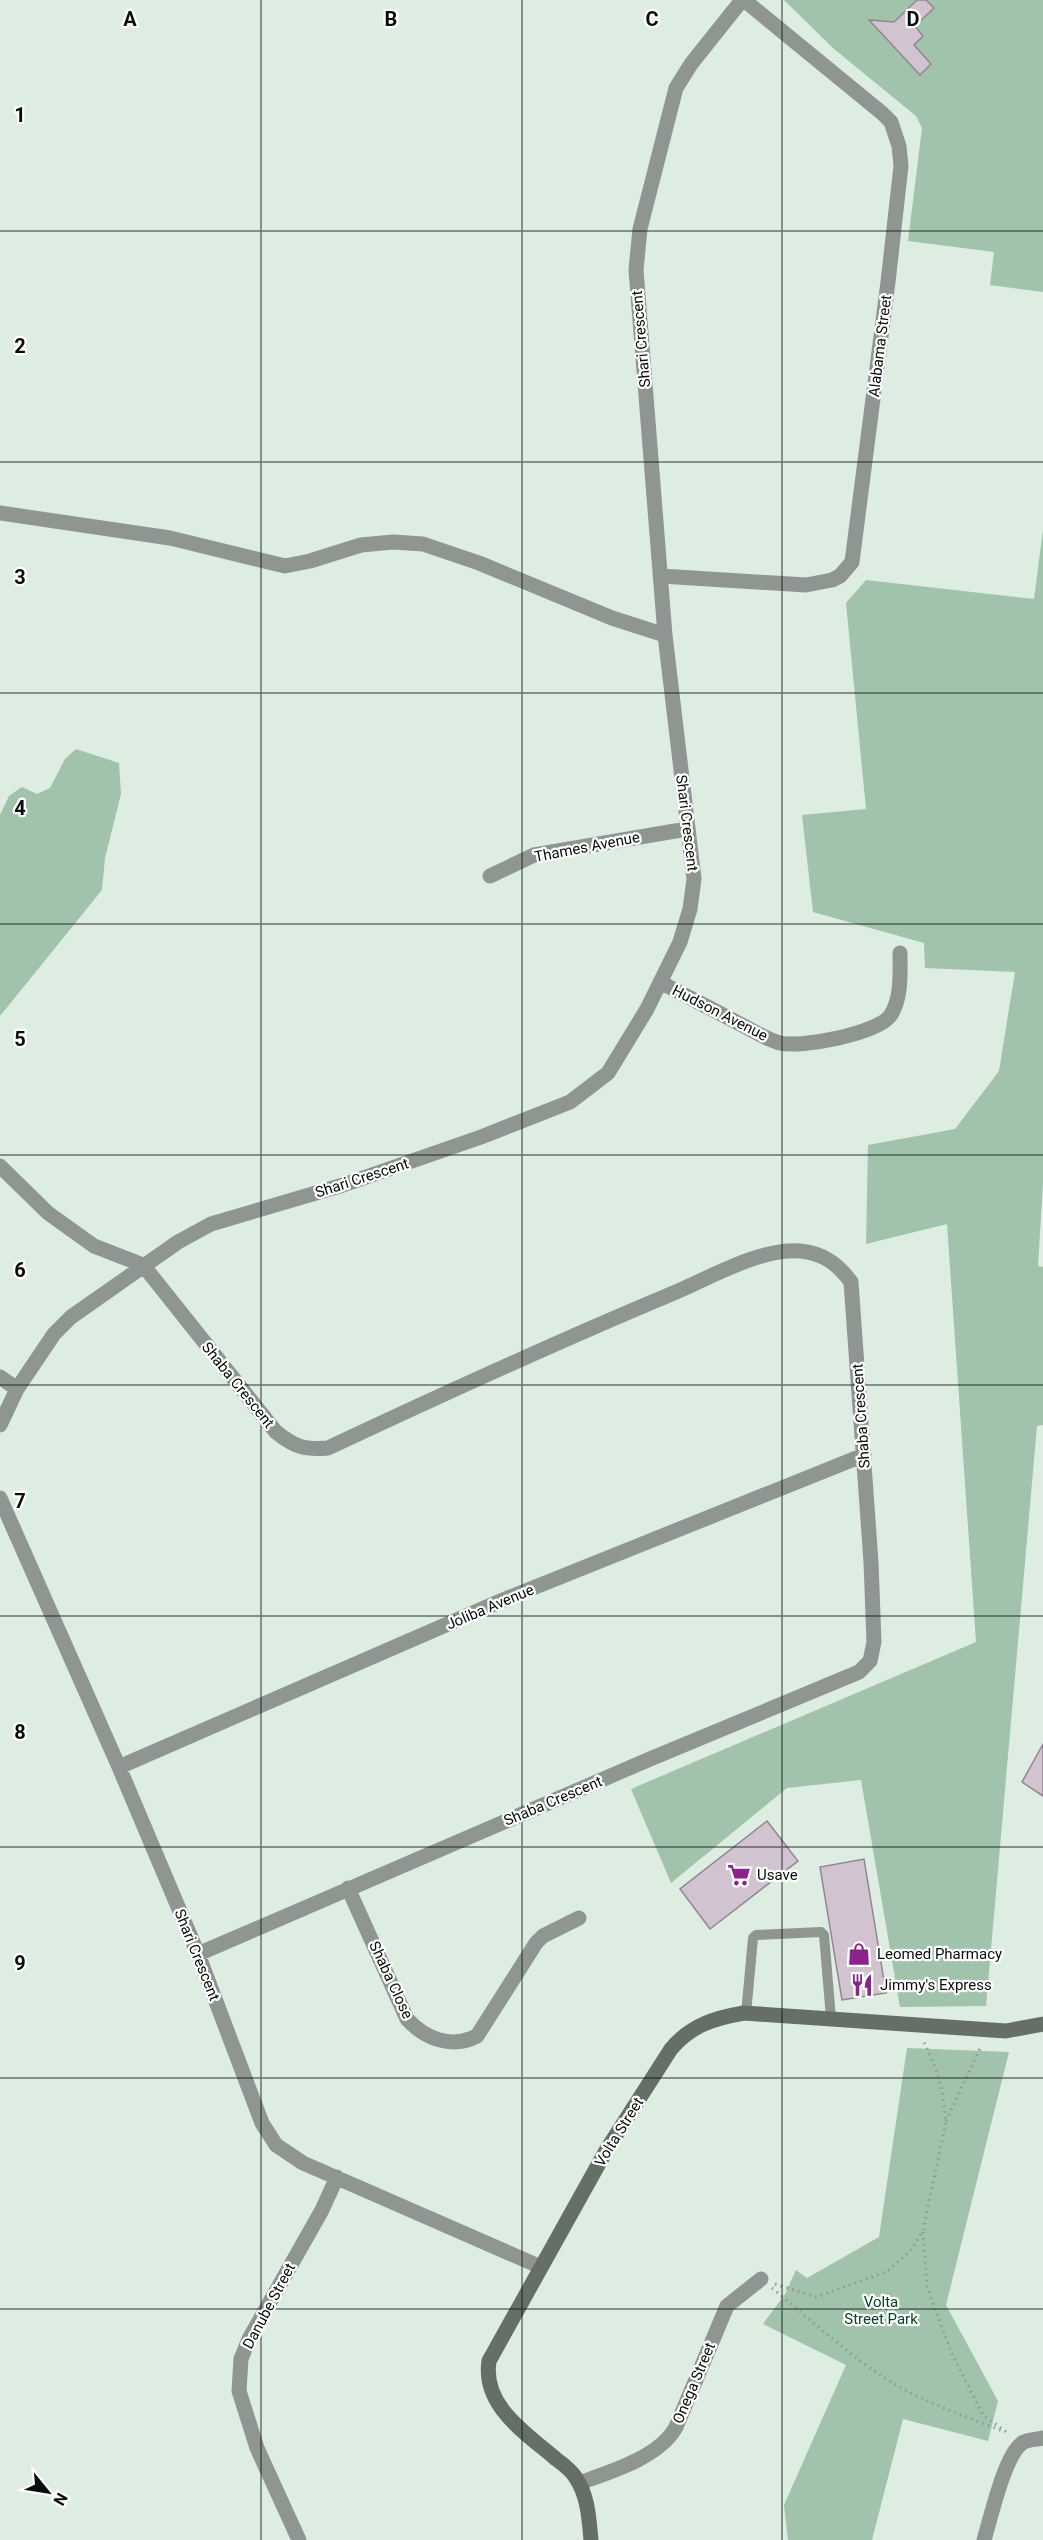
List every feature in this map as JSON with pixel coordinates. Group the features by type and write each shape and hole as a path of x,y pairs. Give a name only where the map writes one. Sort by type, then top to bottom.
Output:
{"street":[{"name":"Shari Crescent","path":"0,1425 17,1389 62,1325 143,1265 211,1224 343,1185 481,1137 570,1102 608,1073 660,982 680,942 690,909 694,879 665,635 636,270 640,229 676,88 691,64 743,0"},
{"name":"Alabama Street","path":"661,576 806,585 832,580 840,576 852,562 888,282 901,166 899,146 891,122 886,117 743,0"},
{"path":"0,513 170,538 285,566 310,561 361,545 393,542 423,544 479,563 612,618 665,635"},
{"name":"Thames Avenue","path":"490,876 534,855 687,829"},
{"name":"Hudson Avenue","path":"660,982 778,1043 806,1043 842,1036 875,1026 889,1016 896,1002 900,981 900,953"},
{"path":"0,1166 48,1213 94,1246 143,1265"},
{"name":"Shaba Crescent","path":"143,1265 276,1432 292,1445 312,1449 328,1448 633,1310 768,1254 799,1251 814,1254 833,1261 851,1282 864,1455 874,1642 870,1661 859,1672 348,1888 198,1954"},
{"path":"0,1377 17,1389"},
{"name":"Joliba Avenue","path":"119,1767 503,1600 864,1455"},
{"name":"Shari Crescent","path":"0,1498 119,1767 198,1954 262,2122 276,2145 303,2163 541,2267"},
{"name":"Shaba Close","path":"348,1888 407,2019 419,2031 446,2042 460,2043 477,2036 536,1943 543,1936 579,1918"},
{"name":"Volta Street","path":"591,2540 588,2505 575,2475 503,2410 492,2396 489,2386 489,2361 607,2149 671,2049 682,2036 715,2018 746,2014 1006,2031 1043,2024"},
{"name":"Danube Street","path":"299,2540 257,2448 238,2385 241,2359 249,2339 322,2210 337,2177"},
{"name":"Onega Street","path":"579,2483 608,2472 663,2444 676,2427 727,2306 760,2279"},
{"path":"984,2540 1008,2461 1019,2445 1043,2438"}],"lane":[{"path":"746,2014 753,1938 756,1935 821,1932 824,1935 831,2018"}],"path":[{"path":"925,2026 923,2044 936,2069 942,2090 946,2122"},
{"path":"986,2030 982,2045 946,2122 923,2230 927,2286 951,2352 983,2415 1003,2431"},
{"path":"760,2279 816,2297 888,2271 912,2249 923,2230"},
{"path":"760,2279 825,2334 878,2374 908,2391 1025,2442"}],"green space":[{"path":"784,0 1043,0 1043,292 990,285 994,252 908,241 922,128 916,116 834,49"},
{"path":"1043,530 1043,1182 1038,1266 1043,1267 1043,1425 1037,1426 986,2006 900,2007 861,1780 787,1788 671,1883 631,1789 976,1642 947,1224 866,1244 868,1145 955,1129 999,1071 1015,972 925,968 924,943 813,912 802,815 866,809 846,603 866,580 1034,599"},
{"path":"76,749 119,763 121,794 105,858 102,890 0,1016 0,815 9,796 22,787 37,794 50,788 65,759"},
{"name":"Volta Street Park","path":"907,2048 1009,2052 946,2305 998,2401 988,2441 903,2419 872,2540 788,2540 784,2505 846,2365 763,2324 785,2294 796,2270 807,2278 879,2237"}],"building":[{"path":"917,0 926,0 934,8 915,26 923,36 914,45 931,64 920,75 869,20 894,22"},
{"path":"1043,1744 1043,1796 1022,1782"},
{"name":"Usave","path":"767,1821 798,1861 710,1929 680,1889"},
{"path":"864,1859 886,1993 842,2000 820,1867"}],"place":[{"name":"Usave","path":"739,1875"},
{"name":"Leomed Pharmacy","path":"859,1954"},
{"name":"Jimmy's Express","path":"862,1985"}]}
